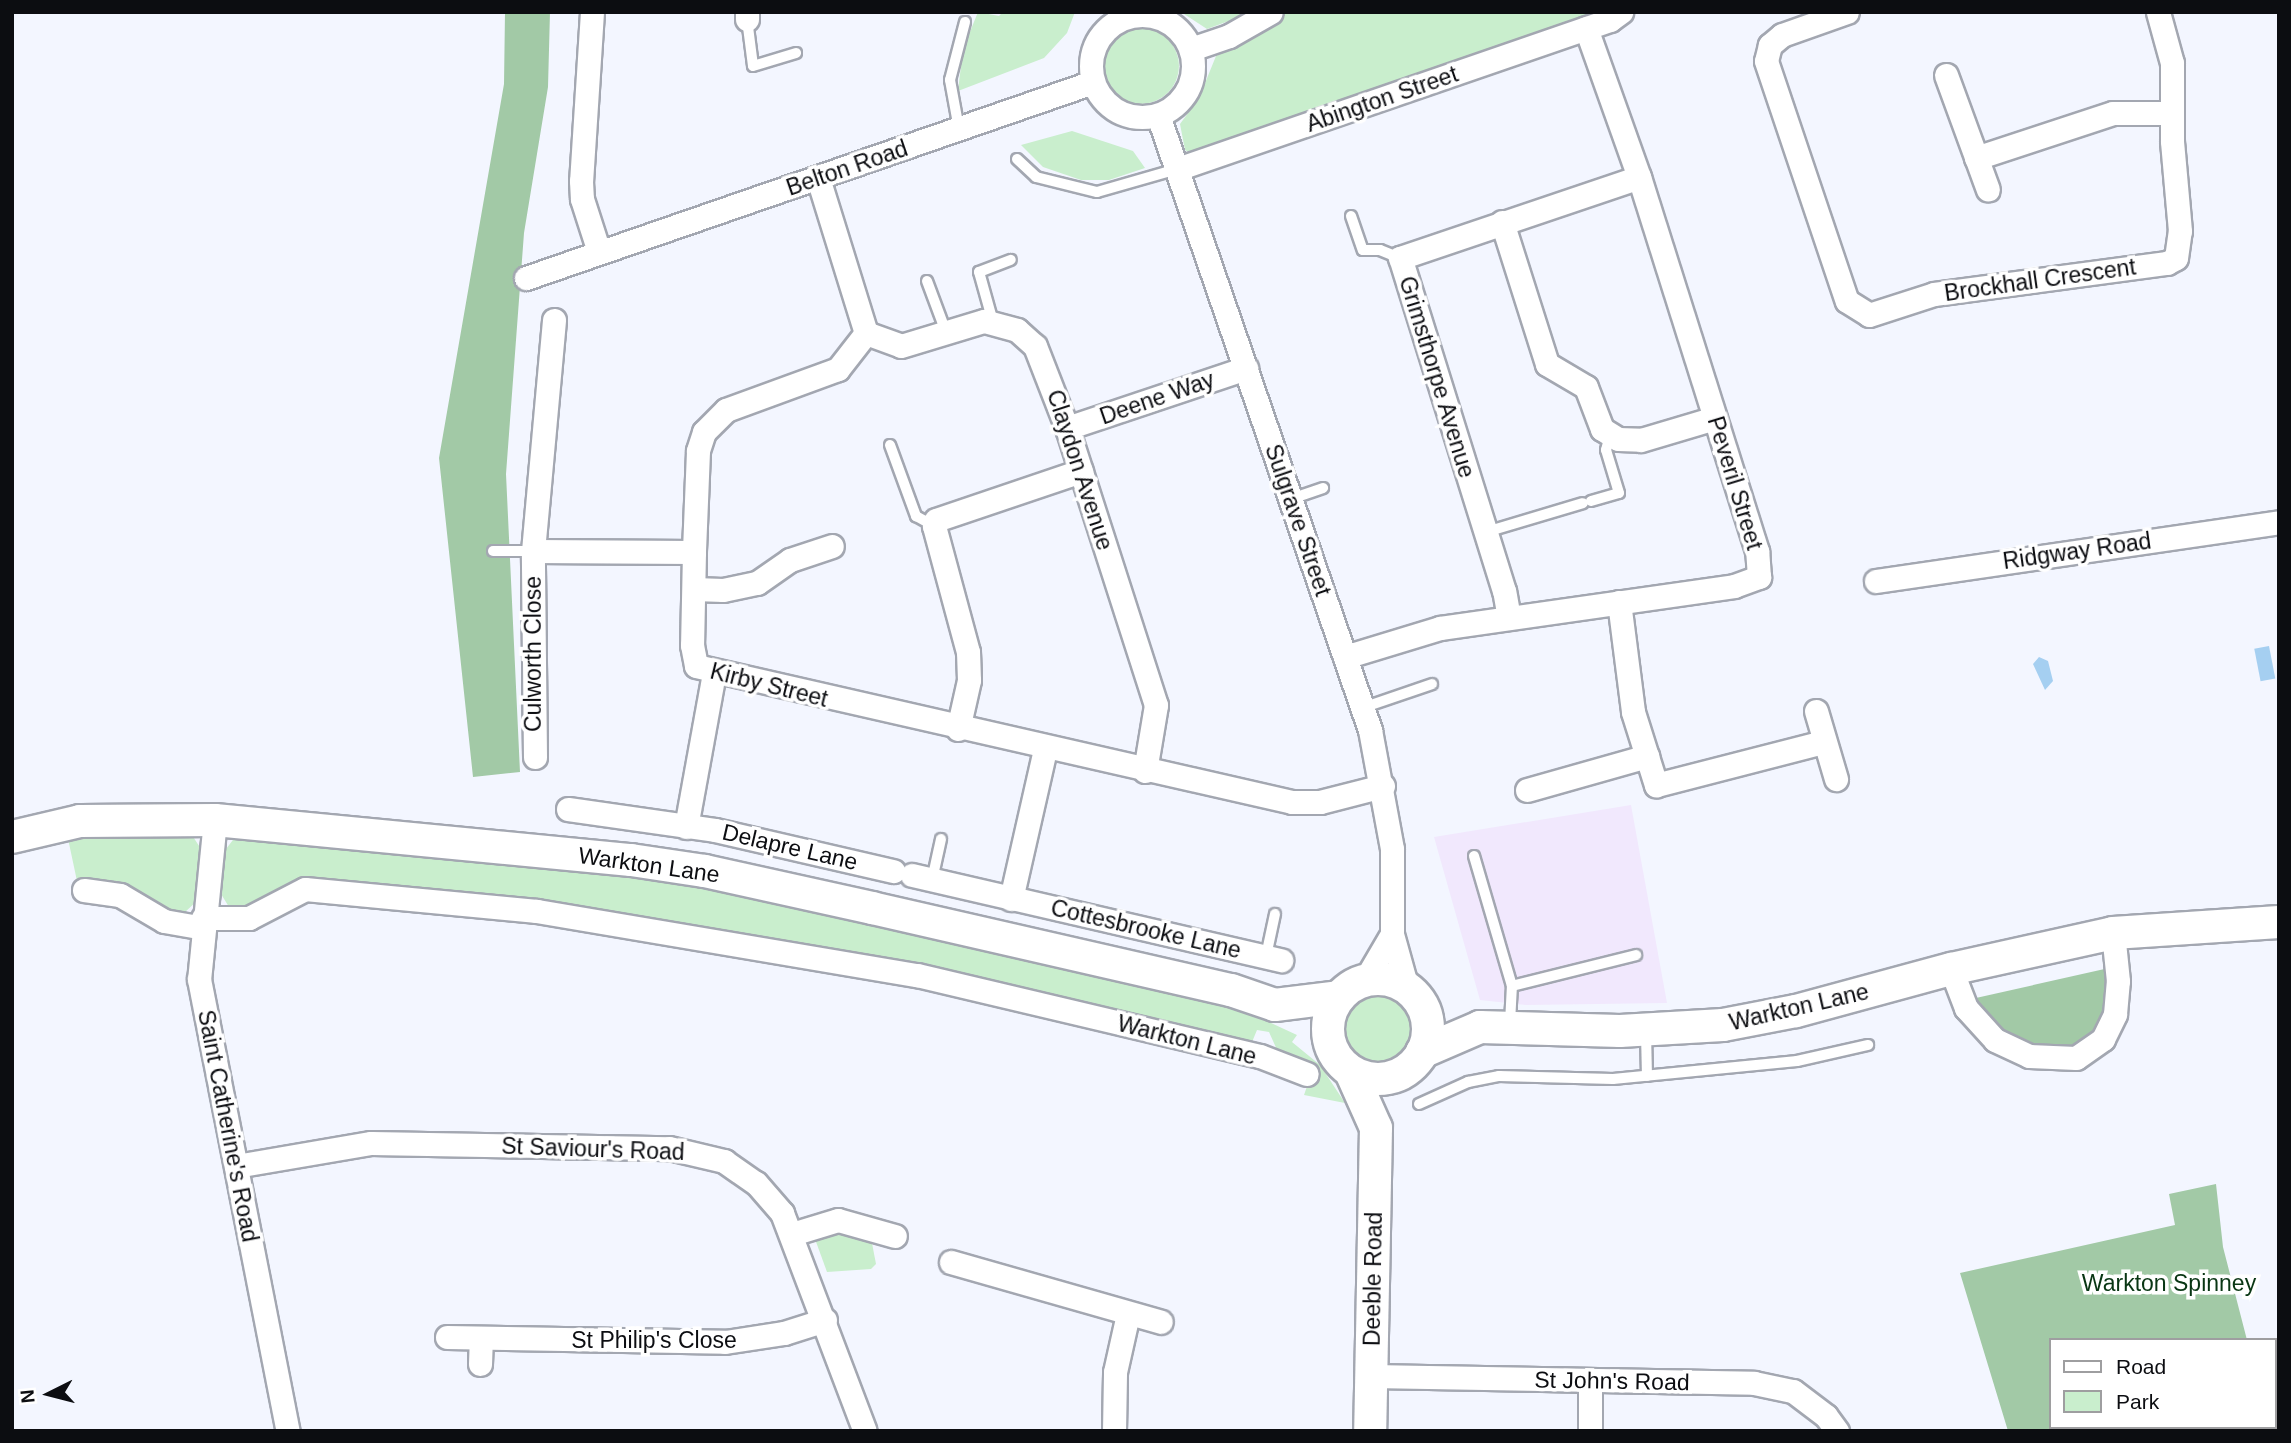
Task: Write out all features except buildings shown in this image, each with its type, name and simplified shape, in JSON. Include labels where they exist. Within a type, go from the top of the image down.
[{"type":"street","points":[[592,12],[581,181],[582,199],[599,252]]},
{"type":"street","points":[[1191,49],[1229,36],[1271,12]]},
{"type":"street","name":"Abington Street","points":[[1177,169],[1586,28],[1621,12]]},
{"type":"street","name":"Brockhall Crescent","points":[[1847,12],[1782,35],[1770,46],[1766,61],[1847,301],[1869,315],[1947,292],[2167,263],[2176,258],[2180,231],[2171,113],[2172,63],[2158,12]]},
{"type":"street","points":[[1125,15],[1151,16],[1167,22],[1191,49],[1192,78],[1186,93],[1158,115],[1129,116],[1114,110],[1093,82],[1094,48],[1103,33],[1125,15]]},
{"type":"street","name":"Peveril Street","points":[[1345,657],[1440,628],[1734,586],[1759,577],[1757,551],[1639,177],[1586,28]]},
{"type":"street","points":[[1946,75],[1988,190]]},
{"type":"street","name":"Belton Road","points":[[526,278],[1093,82]]},
{"type":"street","points":[[1976,158],[2113,113],[2171,113]]},
{"type":"street","name":"Sulgrave Street","points":[[1158,115],[1362,708],[1383,786],[1395,888],[1392,934],[1414,996]]},
{"type":"street","name":"Grimsthorpe Avenue","points":[[1509,618],[1486,532],[1400,258],[1639,177]]},
{"type":"street","points":[[818,178],[866,333],[901,346],[946,332],[993,322]]},
{"type":"street","points":[[1502,222],[1547,364],[1586,387],[1602,429],[1610,435],[1641,440],[1715,418]]},
{"type":"street","name":"Culworth Close","points":[[535,757],[533,551],[554,320]]},
{"type":"street","name":"Claydon Avenue","points":[[993,322],[1017,330],[1035,346],[1067,428],[1156,705],[1145,771]]},
{"type":"street","name":"Kirby Street","points":[[866,333],[838,369],[726,410],[708,425],[698,451],[693,661],[713,673],[1045,749],[1305,804],[1383,786]]},
{"type":"street","name":"Deene Way","points":[[1067,428],[1246,368]]},
{"type":"street","points":[[958,729],[969,681],[968,652],[934,526],[944,515],[1081,471]]},
{"type":"street","name":"Ridgway Road","points":[[1876,581],[2279,522]]},
{"type":"street","points":[[694,589],[723,590],[757,583],[789,560],[832,546]]},
{"type":"street","points":[[533,551],[694,552]]},
{"type":"street","points":[[1619,602],[1629,690],[1656,785],[1825,742]]},
{"type":"street","points":[[686,827],[713,673]]},
{"type":"street","points":[[1816,710],[1836,779]]},
{"type":"street","points":[[1011,898],[1045,749]]},
{"type":"street","points":[[1527,790],[1647,756]]},
{"type":"street","name":"Delapre Lane","points":[[568,809],[766,840],[912,875]]},
{"type":"street","name":"Warkton Lane","points":[[12,837],[80,821],[215,820],[575,854],[705,871],[1231,990],[1275,1005],[1330,1047]]},
{"type":"street","name":"Saint Catherine's Road","points":[[215,820],[202,923],[199,979],[288,1431]]},
{"type":"street","name":"Cottesbrooke Lane","points":[[912,875],[1274,958]]},
{"type":"street","name":"Warkton Lane","points":[[84,890],[120,895],[164,921],[202,923],[250,918],[305,889],[537,911],[917,975],[1260,1056],[1307,1074]]},
{"type":"street","name":"Warkton Lane","points":[[1414,996],[1495,1026],[1645,1029],[1723,1025],[1796,1012],[1951,969],[2113,933],[2279,922]]},
{"type":"street","points":[[1951,969],[1970,1014],[1995,1040],[2029,1056],[2076,1058],[2103,1040],[2115,1014],[2118,981],[2113,933]]},
{"type":"street","name":"Sulgrave Street","points":[[1365,980],[1392,934]]},
{"type":"street","points":[[1387,979],[1414,996],[1428,1028],[1411,1063],[1378,1080],[1351,1072],[1330,1047],[1328,1021],[1339,998],[1365,980],[1387,979]]},
{"type":"street","name":"Warkton Lane","points":[[1275,1005],[1339,998]]},
{"type":"street","name":"Warkton Lane","points":[[1411,1063],[1495,1026]]},
{"type":"street","name":"Deeble Road","points":[[1376,1128],[1411,1063]]},
{"type":"street","name":"Deeble Road","points":[[1351,1072],[1376,1128],[1370,1431]]},
{"type":"street","name":"St Saviour's Road","points":[[236,1166],[371,1143],[690,1151],[724,1161],[756,1184],[782,1213],[793,1234],[865,1431]]},
{"type":"street","points":[[793,1234],[838,1220],[895,1236]]},
{"type":"street","points":[[951,1262],[1161,1322]]},
{"type":"street","points":[[1114,1431],[1115,1372],[1128,1314]]},
{"type":"street","name":"St Philip's Close","points":[[447,1337],[725,1342],[784,1334],[825,1320]]},
{"type":"street","points":[[480,1364],[481,1338]]},
{"type":"street","name":"St John's Road","points":[[1371,1376],[1777,1386],[1808,1400],[1837,1431]]},
{"type":"street","points":[[1590,1382],[1590,1431]]},
{"type":"lane","points":[[747,16],[752,66],[796,52]]},
{"type":"lane","points":[[960,129],[950,80],[965,22]]},
{"type":"lane","points":[[1017,159],[1036,177],[1097,192],[1177,169]]},
{"type":"lane","points":[[1351,216],[1363,250],[1380,250],[1400,258]]},
{"type":"lane","points":[[993,322],[979,272],[1011,260]]},
{"type":"lane","points":[[927,281],[946,332]]},
{"type":"lane","points":[[1486,532],[1619,492],[1606,450],[1610,435]]},
{"type":"lane","points":[[890,445],[916,516],[934,526]]},
{"type":"lane","points":[[1291,499],[1323,488]]},
{"type":"lane","points":[[494,551],[533,551]]},
{"type":"lane","points":[[1362,708],[1432,684]]},
{"type":"lane","points":[[912,875],[941,839]]},
{"type":"lane","points":[[1474,856],[1512,986],[1495,1026]]},
{"type":"lane","points":[[1274,958],[1275,914]]},
{"type":"lane","points":[[1512,986],[1636,955]]},
{"type":"lane","points":[[1645,1029],[1647,1076]]},
{"type":"lane","name":"Warkton Lane","points":[[1419,1104],[1468,1082],[1499,1076],[1647,1076],[1797,1060],[1868,1045]]},
{"type":"shaded area","points":[[1631,805],[1667,1003],[1526,1005],[1480,1000],[1434,837]]},
{"type":"green space","points":[[505,12],[550,12],[548,87],[524,233],[506,474],[520,772],[473,777],[439,458],[504,84]]},
{"type":"green space","points":[[978,12],[999,16],[1003,12],[1075,12],[1067,33],[1044,58],[958,91],[963,49]]},
{"type":"green space","points":[[1181,12],[1253,12],[1207,29]]},
{"type":"green space","points":[[1284,12],[1605,12],[1190,153],[1185,150],[1180,124],[1199,98],[1216,56],[1267,29]]},
{"type":"green space","points":[[1141,28],[1155,31],[1168,39],[1176,52],[1179,66],[1176,80],[1168,93],[1155,101],[1141,104],[1127,101],[1114,93],[1106,80],[1103,66],[1106,52],[1114,39],[1127,31]]},
{"type":"green space","points":[[1072,131],[1133,151],[1145,168],[1109,180],[1081,180],[1043,167],[1021,145]]},
{"type":"green space","points":[[190,832],[201,849],[198,900],[184,913],[177,915],[97,882],[77,881],[67,834]]},
{"type":"green space","points":[[236,836],[645,871],[1220,999],[1297,1035],[1292,1042],[1320,1065],[1345,1103],[1304,1095],[1314,1066],[1278,1052],[1269,1032],[1257,1030],[1252,1042],[1241,1044],[886,959],[565,905],[418,889],[290,884],[248,910],[229,907],[218,889],[226,849]]},
{"type":"green space","points":[[2109,968],[2102,1022],[2084,1045],[2049,1053],[1994,1032],[1967,1000]]},
{"type":"green space","points":[[1378,990],[1393,993],[1406,1001],[1414,1014],[1417,1029],[1414,1044],[1406,1057],[1393,1065],[1378,1068],[1363,1065],[1350,1057],[1342,1044],[1339,1029],[1342,1014],[1350,1001],[1363,993]]},
{"type":"green space","name":"Warkton Spinney","points":[[2216,1184],[2223,1247],[2246,1338],[2050,1338],[2050,1429],[2272,1431],[2008,1431],[1960,1273],[2175,1225],[2169,1194]]},
{"type":"green space","points":[[827,1229],[871,1238],[876,1264],[871,1269],[827,1272],[815,1239]]},
{"type":"water","points":[[2269,646],[2275,678],[2261,681],[2254,649]]},
{"type":"water","points":[[2039,657],[2048,661],[2053,681],[2045,690],[2033,664]]}]
